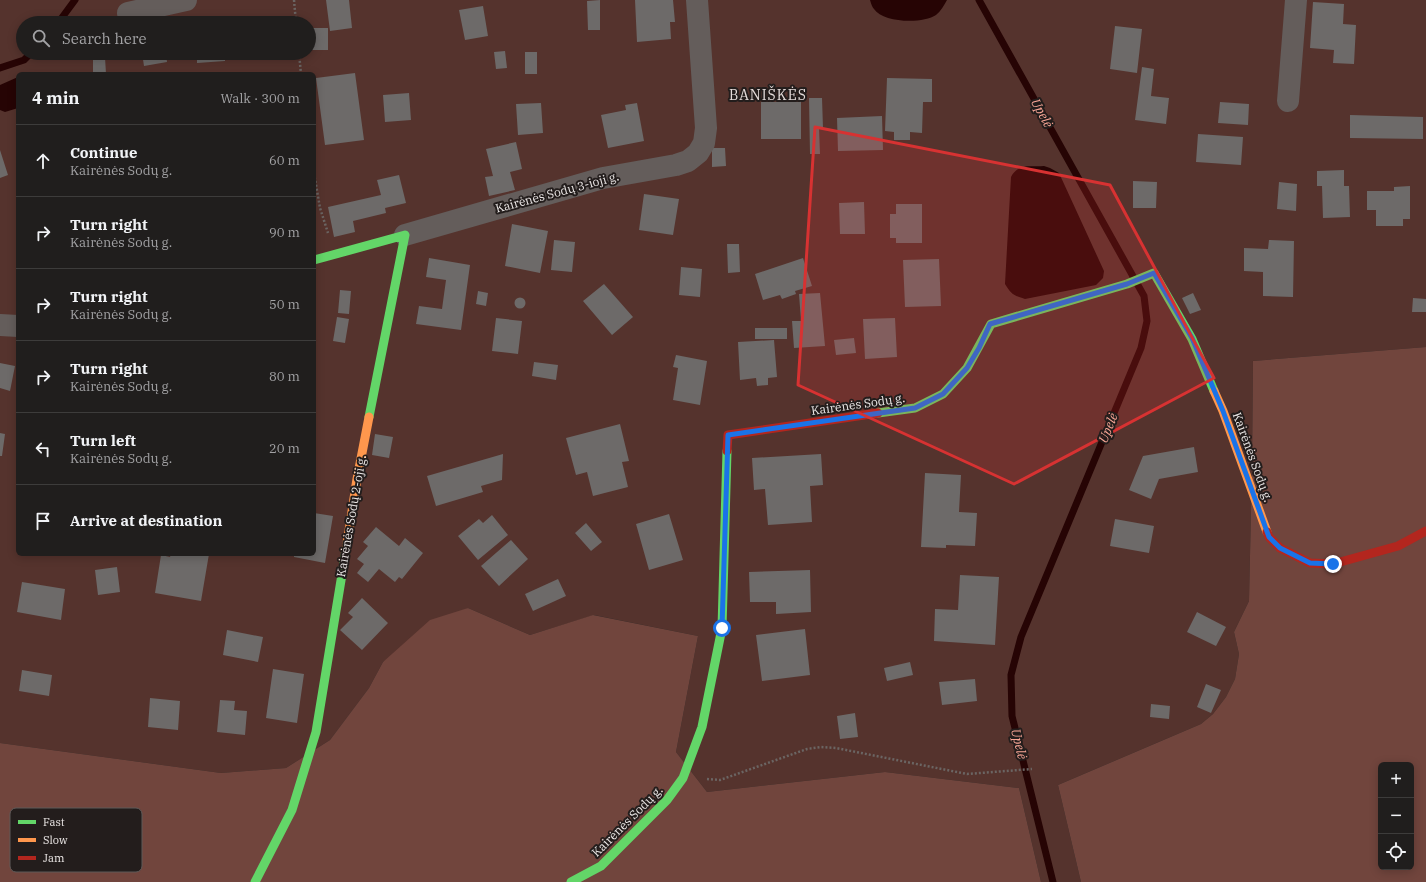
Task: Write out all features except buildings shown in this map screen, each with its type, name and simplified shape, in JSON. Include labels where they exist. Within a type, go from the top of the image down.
[{"type":"street","points":[[128,12],[186,0]]},
{"type":"street","name":"Kairėnės Sodų 3-ioji g.","points":[[405,235],[603,178],[676,165],[688,161],[698,153],[704,143],[706,128],[697,0]]},
{"type":"street","points":[[1288,101],[1296,0]]},
{"type":"street","points":[[316,259],[405,235]]},
{"type":"street","name":"Kairėnės Sodų 2-oji g.","points":[[256,882],[292,810],[316,732],[357,479],[405,235]]},
{"type":"street","name":"Kairėnės Sodų g.","points":[[571,882],[601,866],[667,800],[683,778],[702,727],[722,628],[728,435],[915,408],[943,394],[967,368],[979,348],[990,324],[1127,284],[1154,273],[1192,338],[1223,411],[1269,537],[1280,548],[1310,563],[1333,564],[1398,546],[1426,531]]},
{"type":"street","points":[[0,325],[16,326]]},
{"type":"path","points":[[294,0],[295,16]]},
{"type":"path","points":[[300,60],[301,72]]},
{"type":"path","points":[[316,185],[320,208],[334,254]]},
{"type":"path","points":[[683,778],[720,780],[807,749],[821,747],[836,748],[967,774],[1032,769]]},
{"type":"highlighted area","points":[[815,127],[1110,185],[1214,378],[1014,484],[798,385]]},
{"type":"shaded area","points":[[0,0],[1426,0],[1426,347],[1253,361],[1249,601],[1234,632],[1239,654],[1235,679],[1226,697],[1213,714],[1201,724],[1058,785],[1081,882],[1041,882],[1019,788],[885,772],[707,792],[676,752],[698,636],[594,615],[530,635],[468,608],[383,662],[369,688],[330,740],[286,768],[221,773],[0,743]]},
{"type":"shaded area","points":[[870,0],[947,0],[941,10],[930,18],[904,21],[879,14],[872,6]]},
{"type":"shaded area","points":[[16,78],[16,109],[5,112],[0,110],[0,85]]},
{"type":"shaded area","points":[[1029,166],[1044,166],[1059,173],[1104,271],[1103,278],[1096,285],[1025,299],[1013,294],[1005,284],[1011,177],[1021,168]]},
{"type":"shaded area","points":[[1426,347],[1426,882],[1081,882],[1058,785],[1201,724],[1213,714],[1226,697],[1235,679],[1239,654],[1234,632],[1249,601],[1253,361]]},
{"type":"shaded area","points":[[468,608],[530,635],[593,615],[698,636],[676,752],[707,792],[885,772],[1019,788],[1041,882],[0,882],[0,743],[221,773],[286,768],[330,740],[369,688],[383,662],[430,620]]},
{"type":"waterway","points":[[63,16],[75,0]]},
{"type":"waterway","name":"Upelė","points":[[979,0],[1144,296],[1147,321],[1141,348],[1021,637],[1011,675],[1012,716],[1053,882]]},
{"type":"waterway","points":[[0,68],[24,60]]},
{"type":"traffic: fast","points":[[316,259],[405,235],[369,417]]},
{"type":"traffic: fast","points":[[878,413],[915,408],[943,394],[967,368],[991,324],[1127,284],[1154,273],[1192,339],[1214,391]]},
{"type":"traffic: fast","points":[[571,882],[601,866],[667,800],[683,778],[702,727],[722,628],[727,451]]},
{"type":"traffic: fast","points":[[255,882],[292,810],[316,732],[346,550]]},
{"type":"traffic: slow","points":[[1214,391],[1223,411],[1267,532]]},
{"type":"traffic: slow","points":[[346,550],[357,479],[369,417]]},
{"type":"traffic: jam","points":[[727,451],[728,435],[878,413]]},
{"type":"traffic: jam","points":[[1267,532],[1269,537],[1280,548],[1310,563],[1333,564],[1398,546],[1426,531]]},
{"type":"district","name":"BANIŠKĖS","points":[[768,95]]},
{"type":"route","points":[[722,628],[728,435],[915,408],[943,394],[967,368],[979,348],[990,324],[1127,284],[1154,273],[1192,338],[1223,411],[1269,537],[1280,548],[1310,563],[1333,564]]}]
